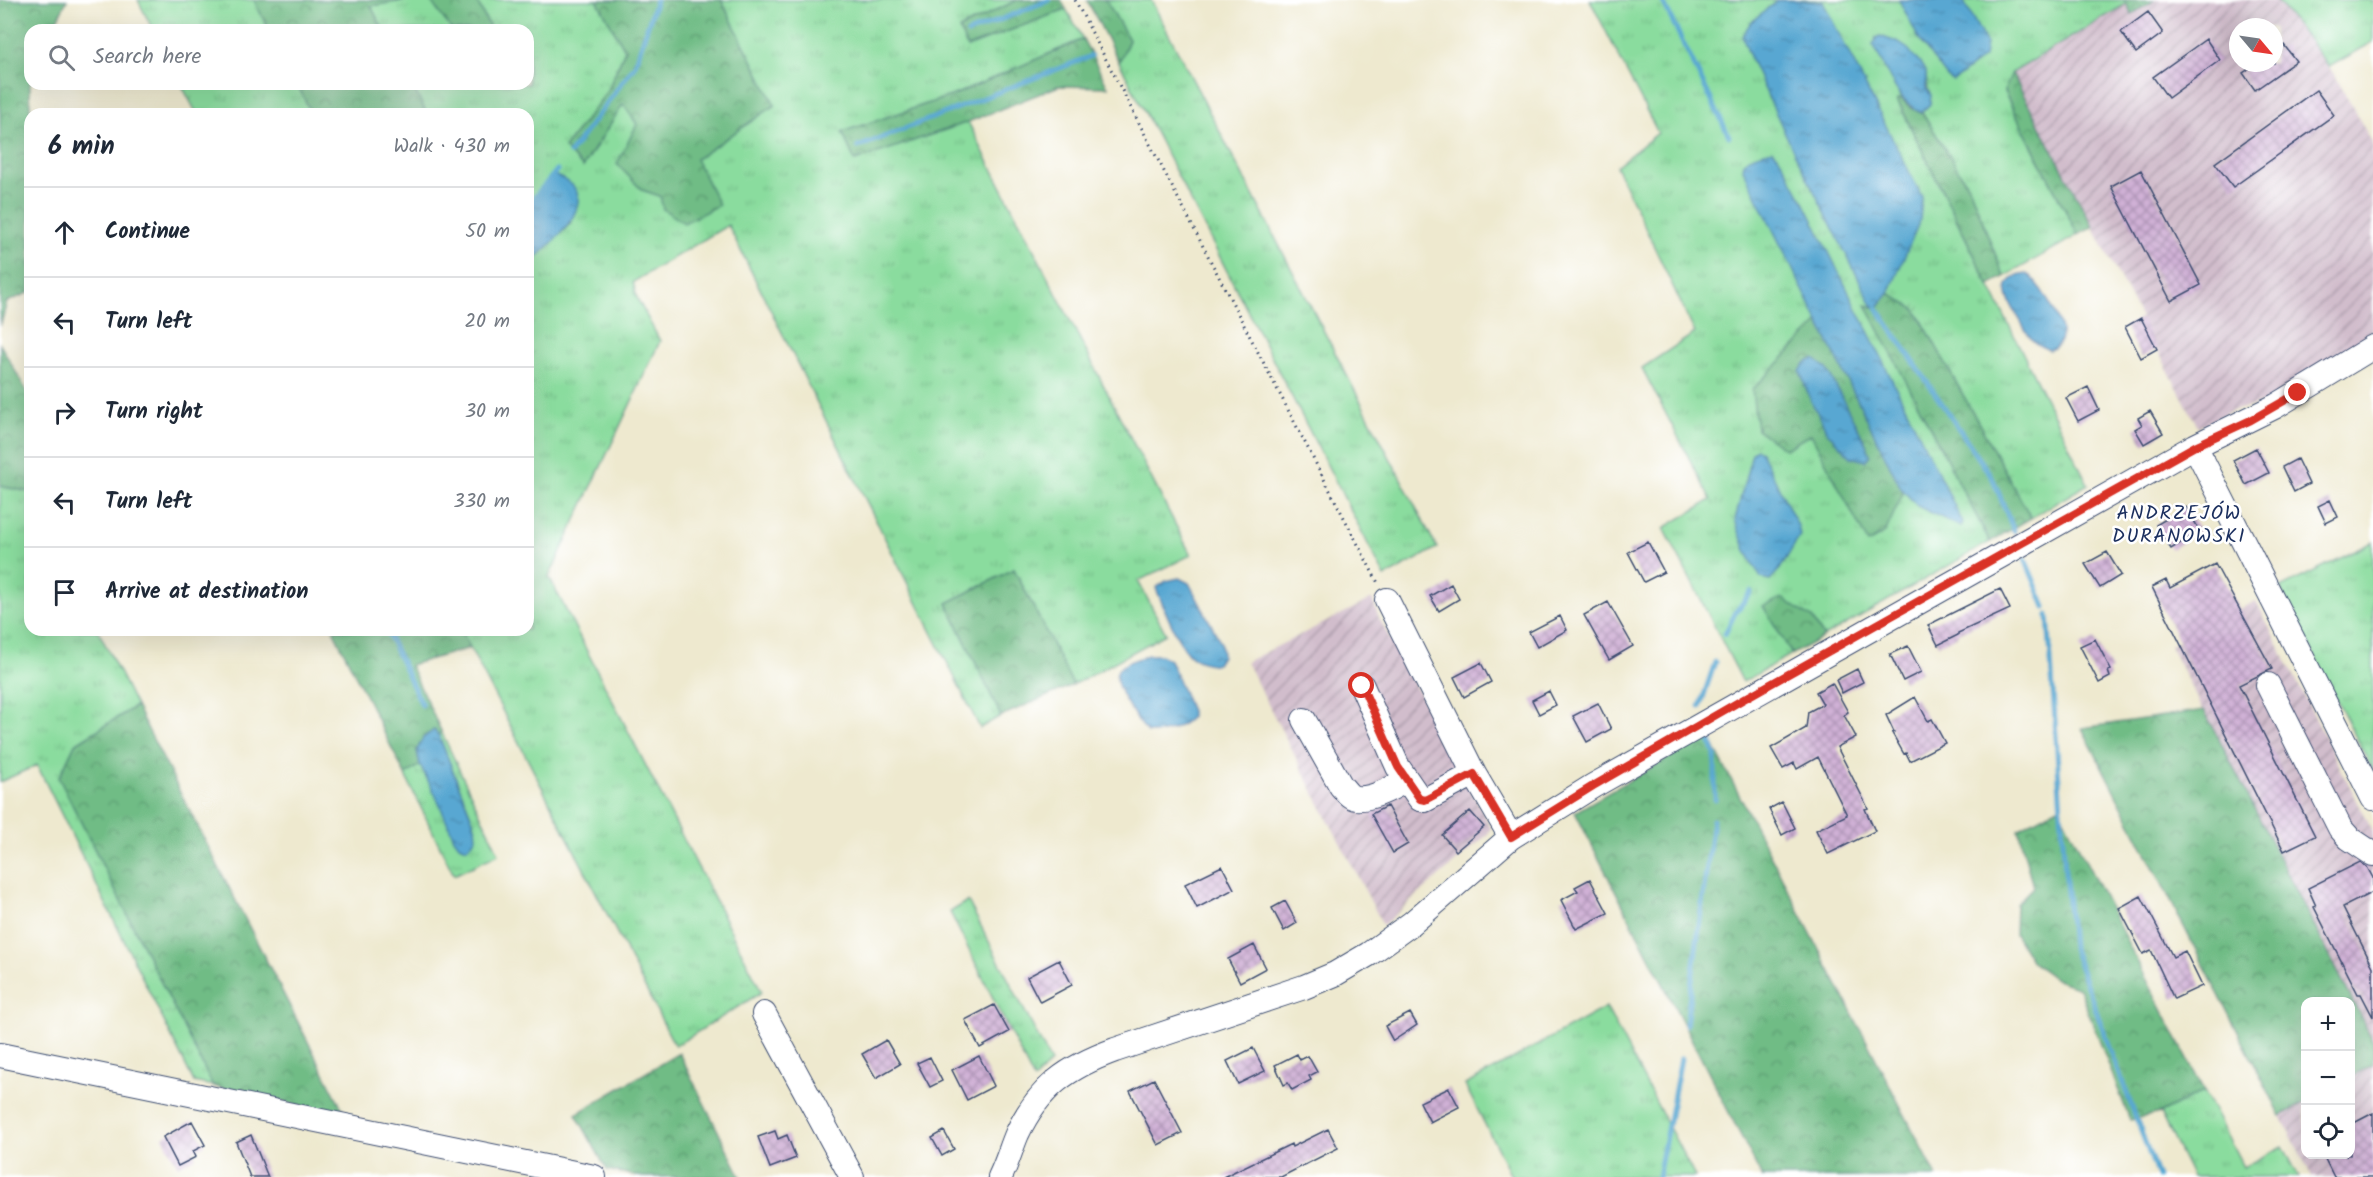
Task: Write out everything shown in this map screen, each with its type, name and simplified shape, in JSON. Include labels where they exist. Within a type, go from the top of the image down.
[{"type":"street","points":[[1000,1177],[1016,1135],[1030,1110],[1041,1094],[1070,1069],[1106,1053],[1304,987],[1335,974],[1412,922],[1511,837],[1593,786],[2195,446],[2276,406],[2373,347]]},
{"type":"street","points":[[2195,446],[2373,798]]},
{"type":"street","points":[[1387,600],[1474,774],[1511,837]]},
{"type":"street","points":[[2268,685],[2340,828],[2349,838],[2373,854]]},
{"type":"street","points":[[1362,686],[1398,767],[1420,799],[1425,800],[1474,774]]},
{"type":"street","points":[[1304,720],[1341,786],[1349,795],[1357,798],[1372,795],[1391,789],[1406,780]]},
{"type":"street","points":[[764,1014],[852,1177]]},
{"type":"street","points":[[0,1055],[594,1177]]},
{"type":"path","points":[[1075,0],[1387,600]]},
{"type":"shaded area","points":[[2155,0],[2277,0],[2334,74],[2372,142],[2373,331],[2264,403],[2231,411],[2198,427],[2012,73],[2126,4],[2132,14]]},
{"type":"shaded area","points":[[1372,599],[1379,618],[1491,828],[1487,835],[1383,925],[1246,662]]},
{"type":"shaded area","points":[[2256,601],[2373,832],[2373,1041],[2355,1006],[2355,997],[2350,997],[2170,646]]},
{"type":"shaded area","points":[[2373,1064],[2373,1177],[2312,1177],[2303,1159],[2355,1159],[2355,1075]]},
{"type":"shaded area","points":[[2301,1104],[2301,1155],[2281,1116]]},
{"type":"green space","points":[[0,0],[67,0],[55,24],[24,24],[24,90],[30,90],[30,108],[24,108],[24,295],[7,302],[0,327]]},
{"type":"green space","points":[[138,0],[254,0],[266,24],[150,24]]},
{"type":"green space","points":[[254,0],[407,0],[371,6],[380,24],[266,24]]},
{"type":"green space","points":[[407,0],[430,0],[448,24],[380,24],[371,6]]},
{"type":"green space","points":[[430,0],[476,0],[488,24],[448,24]]},
{"type":"green space","points":[[476,0],[597,0],[625,50],[607,92],[564,148],[583,167],[623,103],[637,124],[642,190],[660,196],[695,160],[775,105],[721,0],[1017,0],[959,29],[967,47],[1066,9],[1083,39],[954,95],[842,132],[855,160],[968,122],[1191,555],[1138,581],[1166,634],[1073,685],[1014,569],[947,603],[1001,716],[980,728],[728,225],[633,282],[637,298],[660,341],[549,577],[762,992],[675,1046],[464,636],[534,636],[534,259],[571,223],[553,175],[534,198],[534,108],[424,108],[414,90],[534,90],[534,24],[488,24]]},
{"type":"green space","points":[[597,0],[721,0],[775,105],[696,159],[719,205],[684,223],[663,209],[660,196],[642,190],[617,164],[637,124],[623,104],[583,167],[564,148],[607,92],[625,50]]},
{"type":"green space","points":[[1017,0],[1061,0],[1066,9],[967,47],[959,29]]},
{"type":"green space","points":[[1087,0],[1106,0],[1129,40],[1119,62]]},
{"type":"green space","points":[[1106,0],[1151,0],[1437,548],[1385,577],[1119,62],[1129,40]]},
{"type":"green space","points":[[1590,0],[2124,0],[2126,4],[2012,73],[2004,92],[2078,235],[2004,277],[1970,189],[1922,112],[1930,104],[1926,71],[1873,45],[1902,99],[1897,100],[2088,484],[2031,518],[1916,310],[1867,306],[1990,542],[1824,637],[1812,618],[1764,606],[1792,654],[1743,682],[1664,528],[1711,500],[1642,368],[1695,333],[1616,166],[1658,133]]},
{"type":"green space","points":[[2124,0],[2155,0],[2132,14]]},
{"type":"green space","points":[[2277,0],[2373,0],[2373,42],[2329,67]]},
{"type":"green space","points":[[1083,39],[1108,87],[1059,86],[968,122],[855,161],[842,132],[954,95]]},
{"type":"green space","points":[[2012,73],[2093,227],[2078,235],[2004,91]]},
{"type":"green space","points":[[184,90],[300,90],[309,108],[194,108]]},
{"type":"green space","points":[[300,90],[414,90],[424,108],[309,108]]},
{"type":"green space","points":[[1897,99],[1902,99],[1911,108],[1922,112],[1970,189],[2004,277],[1989,285]]},
{"type":"green space","points":[[1889,293],[1916,310],[2031,518],[1990,542],[1866,305],[1877,308]]},
{"type":"green space","points":[[1819,322],[1904,491],[1885,533],[1868,543],[1811,434],[1785,449],[1757,429],[1752,390]]},
{"type":"green space","points":[[0,344],[24,386],[24,491],[0,486]]},
{"type":"green space","points":[[0,486],[24,490],[24,636],[101,636],[136,706],[75,744],[59,778],[213,1086],[194,1082],[37,765],[0,782]]},
{"type":"green space","points":[[2373,542],[2373,771],[2280,588]]},
{"type":"green space","points":[[1014,569],[1073,685],[1001,716],[947,603]]},
{"type":"green space","points":[[1782,598],[1812,618],[1824,637],[1792,654],[1763,606]]},
{"type":"green space","points":[[336,636],[464,636],[470,648],[410,665],[441,731],[439,736],[434,730],[417,750],[420,765],[405,775]]},
{"type":"green space","points":[[136,706],[346,1116],[213,1086],[59,778],[75,744]]},
{"type":"green space","points":[[2204,710],[2351,997],[2301,997],[2301,1104],[2281,1116],[2082,728]]},
{"type":"green space","points":[[441,731],[499,854],[454,875],[405,775],[420,765],[435,794],[475,826],[439,736]]},
{"type":"green space","points":[[1708,735],[1937,1177],[1762,1177],[1575,812]]},
{"type":"green space","points":[[2058,807],[2204,1091],[2160,1113],[2130,1120],[2079,988],[2057,980],[2032,962],[2015,934],[2016,904],[2033,887],[2018,829]]},
{"type":"green space","points":[[968,901],[1051,1062],[1034,1080],[950,912]]},
{"type":"green space","points":[[2355,1006],[2373,1041],[2373,1064],[2355,1075]]},
{"type":"green space","points":[[1606,1007],[1695,1177],[1512,1177],[1465,1085]]},
{"type":"green space","points":[[679,1053],[741,1177],[643,1177],[607,1170],[576,1114]]},
{"type":"green space","points":[[2204,1091],[2243,1167],[2283,1146],[2299,1177],[2192,1177],[2160,1113]]},
{"type":"water","points":[[1778,0],[1823,2],[1922,197],[1920,220],[1889,293],[1877,308],[1872,305],[1793,150],[1742,36],[1751,22]]},
{"type":"water","points":[[1899,0],[1963,0],[1986,43],[1984,57],[1953,81],[1947,77],[1920,41]]},
{"type":"water","points":[[1880,36],[1908,49],[1926,71],[1926,88],[1931,95],[1930,104],[1922,112],[1905,101],[1893,83],[1873,45],[1876,38]]},
{"type":"water","points":[[1772,150],[1778,155],[1803,200],[1963,523],[1961,527],[1917,506],[1901,488],[1743,169],[1744,162],[1754,155]]},
{"type":"water","points":[[553,175],[570,183],[577,194],[577,206],[572,219],[534,260],[534,198]]},
{"type":"water","points":[[2027,274],[2053,309],[2060,325],[2060,340],[2050,350],[2039,346],[2031,339],[2008,299],[2007,286],[2010,280]]},
{"type":"water","points":[[1814,359],[1827,369],[1867,446],[1870,455],[1865,461],[1851,457],[1828,433],[1810,399],[1800,371],[1806,362]]},
{"type":"water","points":[[1756,449],[1761,452],[1798,526],[1800,535],[1780,569],[1770,580],[1761,578],[1746,551],[1735,520],[1752,453]]},
{"type":"water","points":[[1179,578],[1189,583],[1221,643],[1222,656],[1217,664],[1200,661],[1190,655],[1178,639],[1166,612],[1156,588],[1166,581]]},
{"type":"water","points":[[1148,655],[1161,655],[1170,660],[1191,711],[1191,717],[1177,728],[1166,732],[1148,733],[1126,702],[1116,676],[1118,670],[1128,662]]},
{"type":"water","points":[[434,730],[439,736],[475,826],[476,838],[467,848],[459,845],[454,838],[420,765],[417,750],[423,738]]},
{"type":"building","points":[[2148,12],[2163,33],[2136,53],[2121,32]]},
{"type":"building","points":[[2206,39],[2220,60],[2168,98],[2153,77]]},
{"type":"building","points":[[2283,46],[2296,61],[2283,70]]},
{"type":"building","points":[[2244,72],[2280,72],[2255,90]]},
{"type":"building","points":[[2316,90],[2334,115],[2233,187],[2215,163]]},
{"type":"building","points":[[2141,170],[2201,285],[2171,301],[2111,186]]},
{"type":"building","points":[[2141,318],[2157,349],[2141,358],[2125,327]]},
{"type":"building","points":[[2088,387],[2099,410],[2078,421],[2066,398]]},
{"type":"building","points":[[2150,411],[2163,433],[2144,444],[2135,429],[2142,425],[2138,418]]},
{"type":"building","points":[[2256,448],[2269,473],[2246,485],[2233,460]]},
{"type":"building","points":[[2297,459],[2309,484],[2294,492],[2282,467]]},
{"type":"building","points":[[2330,500],[2338,517],[2326,523],[2318,506]]},
{"type":"building","points":[[2186,507],[2200,531],[2171,549],[2156,525]]},
{"type":"building","points":[[1648,542],[1664,572],[1644,582],[1628,552]]},
{"type":"building","points":[[2107,552],[2121,575],[2100,588],[2085,564]]},
{"type":"building","points":[[2215,564],[2272,669],[2239,685],[2315,836],[2284,851],[2152,587],[2166,580],[2170,588]]},
{"type":"building","points":[[1451,584],[1459,599],[1439,611],[1430,596]]},
{"type":"building","points":[[2000,589],[2010,609],[1938,645],[1928,625]]},
{"type":"building","points":[[1608,602],[1633,646],[1609,660],[1584,615]]},
{"type":"building","points":[[1560,616],[1567,630],[1537,647],[1529,632]]},
{"type":"building","points":[[2095,639],[2111,670],[2108,671],[2110,677],[2099,683],[2080,646]]},
{"type":"building","points":[[1908,646],[1921,672],[1903,681],[1890,654]]},
{"type":"building","points":[[1481,663],[1491,682],[1464,697],[1454,677]]},
{"type":"building","points":[[1857,669],[1863,682],[1842,693],[1836,680]]},
{"type":"building","points":[[1832,683],[1848,712],[1844,715],[1856,737],[1837,747],[1868,808],[1865,809],[1875,831],[1828,854],[1816,830],[1847,815],[1818,757],[1797,769],[1794,763],[1783,769],[1771,748],[1806,728],[1808,712],[1823,704],[1816,692]]},
{"type":"building","points":[[1549,691],[1556,705],[1539,714],[1532,700]]},
{"type":"building","points":[[1915,697],[1928,721],[1932,719],[1945,743],[1910,761],[1892,733],[1894,732],[1886,715]]},
{"type":"building","points":[[1598,703],[1611,729],[1587,742],[1573,716]]},
{"type":"building","points":[[1782,802],[1795,828],[1782,835],[1769,809]]},
{"type":"building","points":[[1387,806],[1408,844],[1393,853],[1371,814]]},
{"type":"building","points":[[1470,811],[1484,827],[1456,851],[1442,835]]},
{"type":"building","points":[[2360,862],[2367,867],[2373,878],[2373,892],[2343,907],[2373,967],[2373,1017],[2361,994],[2358,994],[2314,907],[2316,906],[2308,888]]},
{"type":"building","points":[[1222,866],[1234,889],[1197,908],[1185,884]]},
{"type":"building","points":[[1590,879],[1608,913],[1576,929],[1561,900],[1578,891],[1575,887]]},
{"type":"building","points":[[2141,896],[2173,957],[2185,951],[2202,986],[2174,999],[2151,950],[2143,954],[2119,908]]},
{"type":"building","points":[[1285,901],[1297,923],[1284,931],[1272,908]]},
{"type":"building","points":[[1254,945],[1266,968],[1240,982],[1228,959]]},
{"type":"building","points":[[1059,960],[1072,985],[1040,1002],[1027,977]]},
{"type":"building","points":[[994,1005],[1009,1032],[980,1048],[965,1020]]},
{"type":"building","points":[[1410,1013],[1417,1025],[1393,1041],[1385,1026]]},
{"type":"building","points":[[886,1040],[900,1064],[876,1078],[862,1054]]},
{"type":"building","points":[[1253,1048],[1265,1071],[1238,1084],[1227,1061]]},
{"type":"building","points":[[1297,1054],[1300,1060],[1308,1056],[1317,1072],[1309,1076],[1311,1080],[1292,1090],[1288,1083],[1284,1085],[1275,1065]]},
{"type":"building","points":[[979,1056],[994,1086],[967,1100],[952,1070]]},
{"type":"building","points":[[930,1057],[942,1081],[930,1087],[917,1063]]},
{"type":"building","points":[[1154,1079],[1182,1133],[1158,1145],[1130,1091]]},
{"type":"building","points":[[1449,1088],[1459,1107],[1430,1122],[1420,1102]]},
{"type":"building","points":[[2373,1113],[2373,1177],[2334,1177],[2325,1159],[2355,1159],[2355,1122]]},
{"type":"building","points":[[192,1121],[205,1145],[193,1151],[196,1157],[178,1166],[163,1137]]},
{"type":"building","points":[[1328,1129],[1338,1148],[1281,1177],[1223,1177],[1291,1144],[1292,1147]]},
{"type":"building","points":[[775,1131],[778,1139],[787,1135],[796,1158],[770,1168],[758,1137]]},
{"type":"building","points":[[944,1131],[954,1149],[942,1156],[932,1138]]},
{"type":"building","points":[[251,1135],[268,1177],[250,1177],[236,1142]]},
{"type":"waterway","points":[[570,153],[635,65],[656,0]]},
{"type":"waterway","points":[[968,33],[1049,0]]},
{"type":"waterway","points":[[1662,0],[1729,136]]},
{"type":"waterway","points":[[858,147],[1091,56]]},
{"type":"waterway","points":[[534,198],[557,170]]},
{"type":"waterway","points":[[1877,308],[1993,479],[2014,531]]},
{"type":"waterway","points":[[2025,559],[2045,607]]},
{"type":"waterway","points":[[1725,634],[1735,613],[1751,592]]},
{"type":"waterway","points":[[2048,615],[2072,946],[2158,1177]]},
{"type":"waterway","points":[[389,636],[422,705]]},
{"type":"waterway","points":[[1700,707],[1715,662]]},
{"type":"waterway","points":[[1709,737],[1715,755],[1715,799]]},
{"type":"waterway","points":[[1686,1025],[1713,820]]},
{"type":"waterway","points":[[1658,1177],[1681,1058]]},
{"type":"district","name":"ANDRZEJÓW DURANOWSKI","points":[[2179,526]]},
{"type":"route","points":[[1362,686],[1398,767],[1414,793],[1420,799],[1425,800],[1474,774],[1511,837],[1593,786],[1742,700],[2195,446],[2251,420],[2298,393]]}]
